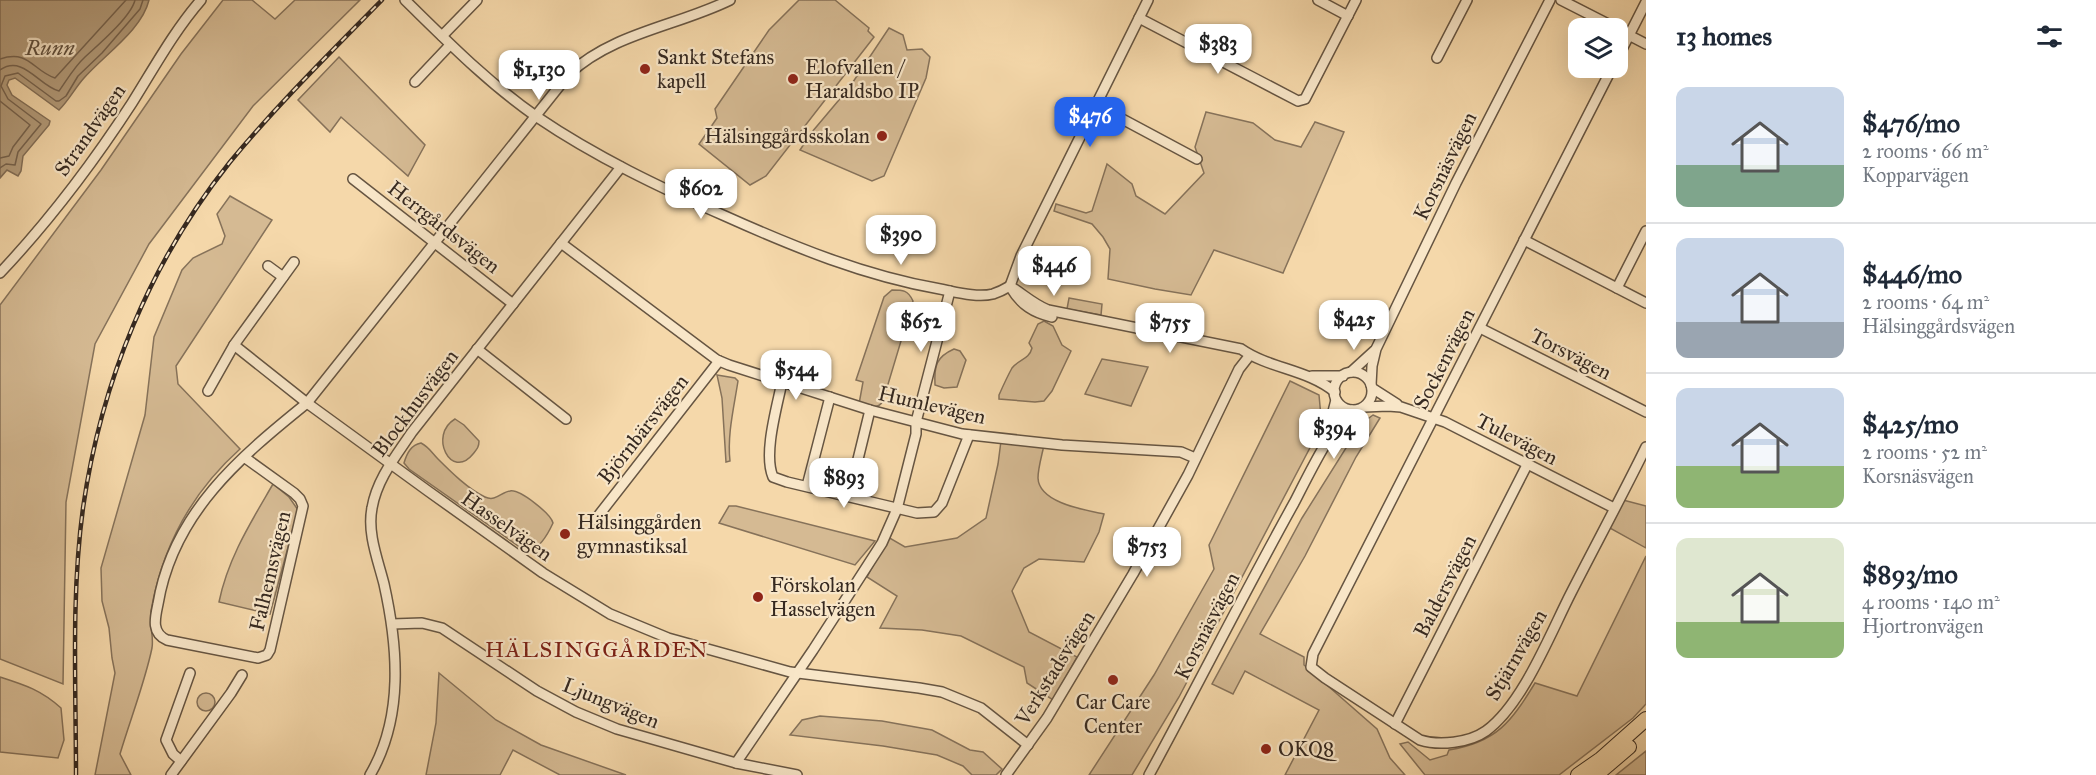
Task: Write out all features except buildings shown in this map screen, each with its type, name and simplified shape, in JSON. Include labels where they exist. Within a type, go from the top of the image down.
[{"type":"highway","points":[[1578,775],[1601,759],[1646,719]]},
{"type":"highway","points":[[1596,775],[1646,731]]},
{"type":"street","name":"Strandvägen","points":[[0,273],[32,239],[78,180],[132,103],[178,30],[201,0]]},
{"type":"street","points":[[405,0],[497,87],[536,116],[621,167],[696,203],[828,259],[888,277],[974,294],[993,294],[1010,286],[1021,256],[1148,0]]},
{"type":"street","points":[[442,36],[477,0]]},
{"type":"street","name":"Falhemsvägen","points":[[244,457],[294,493],[303,506],[270,650],[267,655],[258,658],[167,640],[159,636],[155,626],[164,578],[179,542],[216,485],[244,457],[308,403],[561,83],[584,61],[658,26],[730,0]]},
{"type":"street","points":[[1318,0],[1348,16]]},
{"type":"street","points":[[1139,18],[1294,100],[1302,100],[1305,99],[1356,0]]},
{"type":"street","points":[[1437,58],[1467,0]]},
{"type":"street","name":"Korsnäsvägen","points":[[1372,386],[1371,366],[1376,349],[1455,183],[1550,0]]},
{"type":"street","points":[[1561,0],[1596,18]]},
{"type":"street","points":[[1646,2],[1629,35],[1646,44]]},
{"type":"street","points":[[415,82],[450,45]]},
{"type":"street","name":"Sockenvägen","points":[[1311,667],[1314,654],[1607,78]]},
{"type":"street","points":[[1096,105],[1197,159]]},
{"type":"street","name":"Blockhusvägen","points":[[370,775],[384,745],[394,694],[395,647],[373,540],[371,520],[375,496],[390,464],[477,349],[621,167]]},
{"type":"street","name":"Herrgårdsvägen","points":[[353,179],[513,304]]},
{"type":"street","points":[[1617,288],[1646,231]]},
{"type":"street","points":[[1524,240],[1646,303]]},
{"type":"street","name":"Humlevägen","points":[[561,243],[719,361],[870,410],[969,435],[1062,445],[1174,452],[1195,458]]},
{"type":"street","points":[[208,390],[234,345],[294,262]]},
{"type":"street","points":[[268,266],[283,277]]},
{"type":"street","points":[[1010,286],[1047,310],[1234,347],[1324,383],[1343,407],[1352,410],[1364,407],[1371,398],[1372,386],[1362,375],[1309,376]]},
{"type":"street","points":[[735,763],[882,543],[897,509],[916,434],[916,422],[950,291]]},
{"type":"street","name":"Torsvägen","points":[[1480,328],[1646,412]]},
{"type":"street","name":"Hasselvägen","points":[[234,345],[390,464],[543,573],[610,614],[668,638],[796,673],[919,688],[948,694],[981,708],[1028,745]]},
{"type":"street","points":[[477,349],[566,418]]},
{"type":"street","name":"Korsnäsvägen","points":[[1347,374],[1376,349]]},
{"type":"street","name":"Verkstadsvägen","points":[[1006,775],[1062,693],[1133,574],[1239,369],[1250,355]]},
{"type":"street","name":"Björnbärsvägen","points":[[595,520],[719,361]]},
{"type":"street","points":[[1336,396],[1337,381],[1347,374]]},
{"type":"street","points":[[782,382],[770,455],[774,478],[924,514],[937,510],[944,499],[969,435]]},
{"type":"street","name":"Tulevägen","points":[[1372,386],[1401,407],[1434,418],[1614,508]]},
{"type":"street","name":"Korsnäsvägen","points":[[1298,495],[1329,427],[1336,396]]},
{"type":"street","points":[[807,486],[830,397]]},
{"type":"street","name":"Tulevägen","points":[[1364,407],[1401,407]]},
{"type":"street","points":[[849,496],[870,410]]},
{"type":"street","name":"Korsnäsvägen","points":[[1149,775],[1298,495],[1335,430],[1352,410]]},
{"type":"street","name":"Stjärnvägen","points":[[1311,667],[1420,740],[1435,743],[1472,738],[1483,733],[1508,707],[1532,670],[1646,447]]},
{"type":"street","name":"Baldersvägen","points":[[1395,724],[1527,465]]},
{"type":"street","name":"Ljungvägen","points":[[392,624],[422,623],[438,626],[452,633],[537,691],[576,712],[617,729],[735,763],[797,775]]},
{"type":"street","points":[[181,761],[173,754],[166,740],[190,673]]},
{"type":"street","points":[[171,775],[242,675]]},
{"type":"shaded area","points":[[223,0],[252,0],[275,19],[295,0],[360,0],[253,106],[149,244],[95,344],[66,502],[63,684],[0,659],[0,305],[101,170],[181,54]]},
{"type":"shaded area","points":[[799,0],[835,0],[869,28],[868,31],[874,37],[766,176],[750,185],[699,144],[717,118],[715,109],[769,30]]},
{"type":"shaded area","points":[[889,28],[903,35],[907,50],[922,49],[930,57],[926,78],[884,176],[872,181],[800,150],[849,88]]},
{"type":"shaded area","points":[[339,57],[425,145],[408,176],[341,117],[330,132],[298,100]]},
{"type":"shaded area","points":[[1206,112],[1253,123],[1275,140],[1301,147],[1315,122],[1344,132],[1283,273],[1214,250],[1191,295],[1108,279],[1110,249],[1103,237],[1092,224],[1054,211],[1056,204],[1086,213],[1092,211],[1107,164],[1132,184],[1136,196],[1165,214],[1204,173],[1195,147]]},
{"type":"shaded area","points":[[230,196],[272,220],[176,366],[178,384],[240,449],[207,484],[194,503],[171,543],[163,565],[151,611],[152,648],[120,754],[131,775],[95,775],[115,673],[109,628],[102,601],[101,568],[145,415],[154,337],[182,270],[193,258],[222,244],[225,236],[217,214]]},
{"type":"shaded area","points":[[892,290],[905,291],[913,301],[883,401],[878,406],[869,407],[859,404],[863,382],[856,380],[884,297]]},
{"type":"shaded area","points":[[1069,298],[1102,304],[1101,315],[1067,309]]},
{"type":"shaded area","points":[[1044,321],[1053,326],[1062,345],[1071,351],[1052,391],[1044,401],[999,399],[1012,368],[1031,352],[1032,348],[1029,343],[1038,324]]},
{"type":"shaded area","points":[[954,349],[960,351],[966,360],[957,387],[944,388],[935,385],[937,363],[943,355]]},
{"type":"shaded area","points":[[1102,359],[1148,367],[1131,406],[1085,394]]},
{"type":"shaded area","points":[[717,375],[735,378],[738,381],[730,431],[730,461],[726,462],[722,398]]},
{"type":"shaded area","points":[[1290,381],[1319,395],[1321,417],[1313,442],[1179,697],[1132,775],[1089,775],[1154,675],[1214,569],[1209,545]]},
{"type":"shaded area","points":[[1373,415],[1380,418],[1356,457],[1305,556],[1260,634],[1304,657],[1304,665],[1377,729],[1390,758],[1405,775],[1285,775],[1319,710],[1245,671],[1233,694],[1212,684],[1302,518],[1361,424]]},
{"type":"shaded area","points":[[455,419],[479,441],[478,448],[465,461],[457,462],[451,459],[443,444],[443,435],[447,426]]},
{"type":"shaded area","points":[[1001,441],[1044,445],[1038,478],[1040,487],[1046,494],[1064,504],[1104,514],[1099,532],[1084,562],[1039,559],[1024,568],[1012,591],[1029,632],[1077,657],[1053,700],[1027,683],[1024,667],[961,636],[922,630],[880,628],[897,596],[867,577],[888,537],[905,547],[957,538],[986,518]]},
{"type":"shaded area","points":[[421,443],[460,480],[479,494],[495,498],[515,491],[541,508],[553,523],[541,544],[529,552],[524,550],[409,469],[404,463],[407,456],[412,448]]},
{"type":"shaded area","points":[[273,484],[289,497],[298,510],[270,614],[219,602],[234,555]]},
{"type":"shaded area","points":[[1623,500],[1646,506],[1646,548],[1608,527]]},
{"type":"shaded area","points":[[729,506],[875,541],[855,565],[719,523]]},
{"type":"shaded area","points":[[1646,556],[1646,704],[1633,718],[1559,775],[1425,775],[1400,744],[1408,742],[1430,760],[1447,755],[1449,750],[1479,742],[1491,736],[1510,719],[1535,683],[1577,696]]},
{"type":"shaded area","points":[[439,673],[496,720],[541,745],[626,775],[560,775],[513,750],[500,775],[426,775],[436,723]]},
{"type":"shaded area","points":[[0,677],[32,689],[61,708],[64,740],[58,758],[0,752]]},
{"type":"shaded area","points":[[202,693],[210,693],[215,698],[213,709],[202,711],[197,706],[197,698]]},
{"type":"shaded area","points":[[820,716],[882,721],[932,730],[970,750],[983,752],[1002,769],[996,775],[972,775],[963,766],[937,755],[790,735],[802,720]]},
{"type":"shaded area","points":[[1646,751],[1646,775],[1616,775]]},
{"type":"water","name":"Runn","points":[[0,0],[149,0],[139,22],[131,32],[92,69],[59,110],[15,78],[9,80],[7,85],[12,95],[50,121],[23,156],[18,176],[7,170],[0,178]]},
{"type":"railway","points":[[76,775],[76,608],[83,508],[102,415],[133,325],[176,241],[201,200],[230,162],[285,100],[382,0]]},
{"type":"place","name":"Sankt Stefans kapell","points":[[645,69]]},
{"type":"place","name":"Elofvallen / Haraldsbo IP","points":[[793,79]]},
{"type":"place","name":"Hälsinggårdsskolan","points":[[882,136]]},
{"type":"place","name":"Hälsinggården gymnastiksal","points":[[565,534]]},
{"type":"place","name":"Förskolan Hasselvägen","points":[[758,597]]},
{"type":"place","name":"Car Care Center","points":[[1113,680]]},
{"type":"place","name":"OKQ8","points":[[1266,749]]},
{"type":"district","name":"HÄLSINGGÅRDEN","points":[[597,649]]}]
